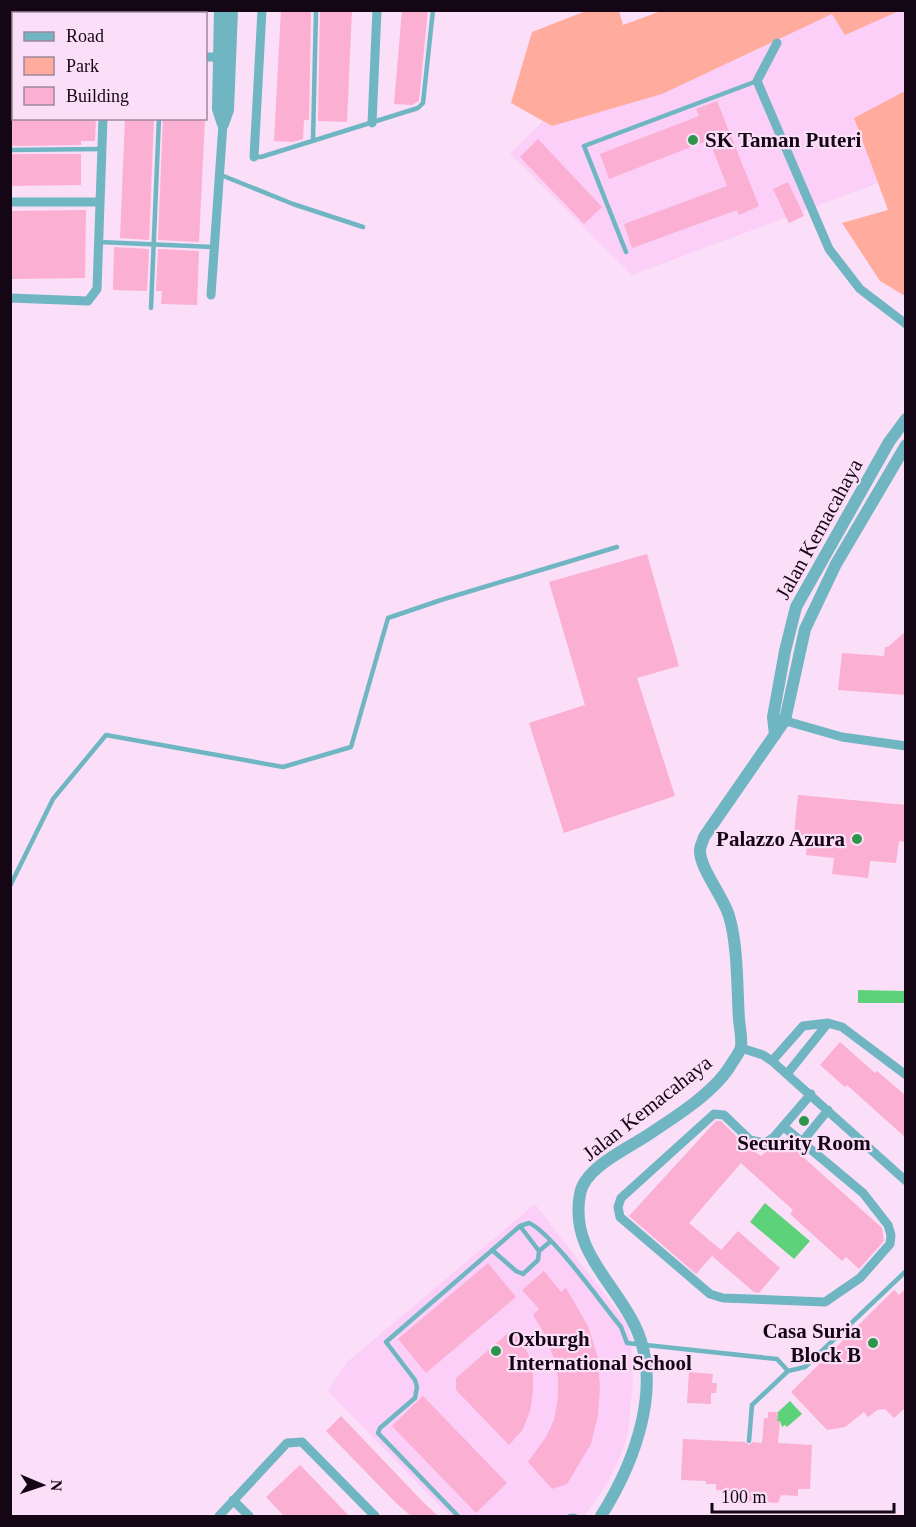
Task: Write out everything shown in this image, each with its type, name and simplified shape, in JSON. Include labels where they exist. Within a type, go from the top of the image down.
[{"type":"street","points":[[211,295],[218,174],[223,124],[228,110],[220,10]]},
{"type":"street","points":[[224,57],[232,10]]},
{"type":"street","points":[[254,157],[261,10]]},
{"type":"street","points":[[372,123],[377,10]]},
{"type":"street","points":[[777,43],[756,81],[829,249],[860,289],[906,324]]},
{"type":"street","points":[[207,57],[224,57]]},
{"type":"street","points":[[10,298],[88,301],[97,289],[103,120]]},
{"type":"street","points":[[10,202],[100,202]]},
{"type":"street","name":"Jalan Kemacahaya","points":[[779,718],[785,651],[796,608],[890,442],[906,419]]},
{"type":"street","points":[[890,442],[904,449]]},
{"type":"street","name":"Jalan Kemacahaya","points":[[601,1516],[628,1468],[642,1423],[646,1387],[643,1346],[632,1320],[593,1262],[587,1248],[579,1215],[580,1191],[591,1173],[709,1090],[727,1073],[741,1048],[733,937],[729,915],[703,862],[700,850],[704,837],[775,735],[805,628],[836,564],[904,449]]},
{"type":"street","points":[[779,718],[842,737],[906,746]]},
{"type":"street","points":[[772,1061],[802,1026],[828,1023],[849,1031],[906,1076]]},
{"type":"street","points":[[787,1074],[828,1023]]},
{"type":"street","points":[[741,1048],[763,1055],[772,1061],[906,1181]]},
{"type":"street","points":[[784,1127],[863,1193],[888,1226],[891,1235],[890,1244],[860,1278],[825,1302],[723,1298],[710,1294],[620,1217],[618,1206],[621,1198],[714,1114],[724,1115],[750,1140],[765,1143],[784,1127],[811,1094]]},
{"type":"street","points":[[802,1142],[828,1110]]},
{"type":"street","points":[[219,1516],[287,1443],[302,1442],[375,1516]]},
{"type":"street","points":[[233,1500],[249,1516]]},
{"type":"lane","points":[[313,140],[316,10]]},
{"type":"lane","points":[[254,157],[261,157],[418,108],[423,102],[433,10]]},
{"type":"lane","points":[[626,252],[584,146],[756,81]]},
{"type":"lane","points":[[152,308],[159,120]]},
{"type":"lane","points":[[10,150],[102,149]]},
{"type":"lane","points":[[218,174],[293,204],[363,227]]},
{"type":"lane","points":[[99,242],[213,247]]},
{"type":"lane","points":[[10,886],[53,799],[106,735],[283,767],[351,747],[388,618],[617,547]]},
{"type":"lane","points":[[458,1516],[378,1433],[380,1428],[415,1398],[417,1387],[415,1380],[386,1342],[520,1226],[529,1223],[537,1226],[551,1241],[621,1327],[627,1343],[777,1359],[788,1371]]},
{"type":"lane","points":[[492,1250],[516,1271],[523,1274],[538,1260],[539,1251],[520,1226]]},
{"type":"lane","points":[[539,1251],[551,1241]]},
{"type":"lane","points":[[749,1442],[752,1405],[788,1371],[805,1367],[906,1271]]},
{"type":"lane","points":[[570,1516],[575,1516]]},
{"type":"shaded area","name":"SK Taman Puteri","points":[[905,11],[905,91],[854,118],[878,183],[632,275],[510,154],[543,121],[552,126],[662,94],[832,14]]},
{"type":"shaded area","points":[[858,990],[905,991],[905,1003],[858,1003]]},
{"type":"shaded area","points":[[765,1203],[810,1241],[794,1259],[750,1222]]},
{"type":"shaded area","name":"Oxburgh International School","points":[[535,1204],[628,1325],[633,1381],[628,1432],[607,1484],[584,1516],[450,1516],[328,1391],[346,1363]]},
{"type":"shaded area","points":[[790,1401],[802,1414],[787,1427],[785,1425],[782,1427],[780,1421],[777,1421],[778,1412]]},
{"type":"green space","points":[[586,11],[619,11],[623,25],[661,11],[899,11],[845,35],[832,14],[662,94],[552,126],[511,103],[532,32]]},
{"type":"green space","points":[[905,91],[905,296],[880,281],[842,223],[888,210],[854,118]]},
{"type":"building","points":[[281,10],[311,10],[309,120],[304,120],[303,139],[293,142],[274,141]]},
{"type":"building","points":[[320,10],[352,10],[347,122],[318,121]]},
{"type":"building","points":[[402,10],[428,10],[419,101],[412,105],[394,104]]},
{"type":"building","points":[[717,101],[759,206],[739,215],[737,210],[632,248],[624,224],[727,186],[709,140],[609,179],[600,154],[699,116],[696,109]]},
{"type":"building","points":[[10,118],[12,120],[96,120],[95,141],[81,141],[81,145],[10,146]]},
{"type":"building","points":[[125,120],[154,120],[149,240],[120,238]]},
{"type":"building","points":[[163,120],[205,120],[199,242],[158,240]]},
{"type":"building","points":[[538,139],[602,207],[584,224],[520,157]]},
{"type":"building","points":[[10,154],[81,154],[81,185],[10,186]]},
{"type":"building","points":[[788,182],[804,216],[789,223],[773,189]]},
{"type":"building","points":[[86,210],[85,278],[10,279],[10,211]]},
{"type":"building","points":[[114,247],[149,249],[147,291],[113,290]]},
{"type":"building","points":[[158,249],[199,251],[197,305],[161,304],[162,291],[156,291]]},
{"type":"building","points":[[647,554],[679,666],[637,678],[675,796],[564,833],[529,723],[585,705],[549,582]]},
{"type":"building","points":[[906,631],[906,695],[838,690],[842,653],[884,656],[885,647],[888,647]]},
{"type":"building","name":"Palazzo Azura","points":[[798,795],[906,805],[906,842],[899,841],[896,863],[870,861],[868,878],[832,874],[834,858],[806,855],[808,836],[794,835]]},
{"type":"building","points":[[840,1042],[875,1073],[877,1071],[906,1096],[906,1138],[847,1085],[845,1087],[820,1065]]},
{"type":"building","points":[[716,1121],[721,1121],[745,1145],[761,1156],[782,1138],[882,1228],[884,1241],[859,1269],[846,1257],[842,1261],[790,1214],[793,1210],[741,1163],[689,1223],[721,1250],[738,1231],[780,1268],[759,1293],[754,1292],[712,1256],[696,1274],[629,1216]]},
{"type":"building","points":[[488,1263],[516,1297],[426,1373],[398,1339]]},
{"type":"building","points":[[544,1271],[561,1292],[566,1288],[588,1326],[597,1355],[600,1386],[598,1415],[591,1444],[567,1484],[552,1489],[528,1462],[546,1437],[554,1420],[558,1398],[558,1377],[553,1356],[545,1335],[533,1315],[539,1309],[522,1290]]},
{"type":"building","name":"Casa Suria Block B","points":[[906,1288],[906,1407],[894,1418],[885,1409],[877,1410],[868,1417],[864,1412],[845,1427],[827,1430],[791,1392],[894,1290],[899,1295]]},
{"type":"building","points":[[513,1329],[528,1353],[533,1373],[533,1392],[530,1411],[523,1429],[509,1445],[456,1390],[456,1378]]},
{"type":"building","points":[[689,1372],[713,1374],[712,1383],[717,1383],[716,1393],[711,1393],[711,1404],[687,1403]]},
{"type":"building","points":[[423,1396],[507,1483],[476,1513],[392,1426]]},
{"type":"building","points":[[768,1412],[778,1412],[777,1421],[780,1421],[778,1443],[812,1445],[810,1489],[798,1489],[798,1496],[781,1495],[778,1503],[742,1501],[742,1492],[716,1490],[716,1484],[706,1484],[706,1481],[681,1480],[683,1439],[745,1442],[749,1445],[753,1442],[762,1443],[764,1418],[768,1418]]},
{"type":"building","points":[[341,1416],[438,1516],[411,1516],[326,1431]]},
{"type":"building","points":[[300,1465],[349,1516],[284,1516],[266,1497]]},
{"type":"place","name":"SK Taman Puteri","points":[[693,140]]},
{"type":"place","name":"Palazzo Azura","points":[[857,839]]},
{"type":"place","name":"Security Room","points":[[804,1121]]},
{"type":"place","name":"Casa Suria Block B","points":[[873,1343]]},
{"type":"place","name":"Oxburgh International School","points":[[496,1351]]}]
